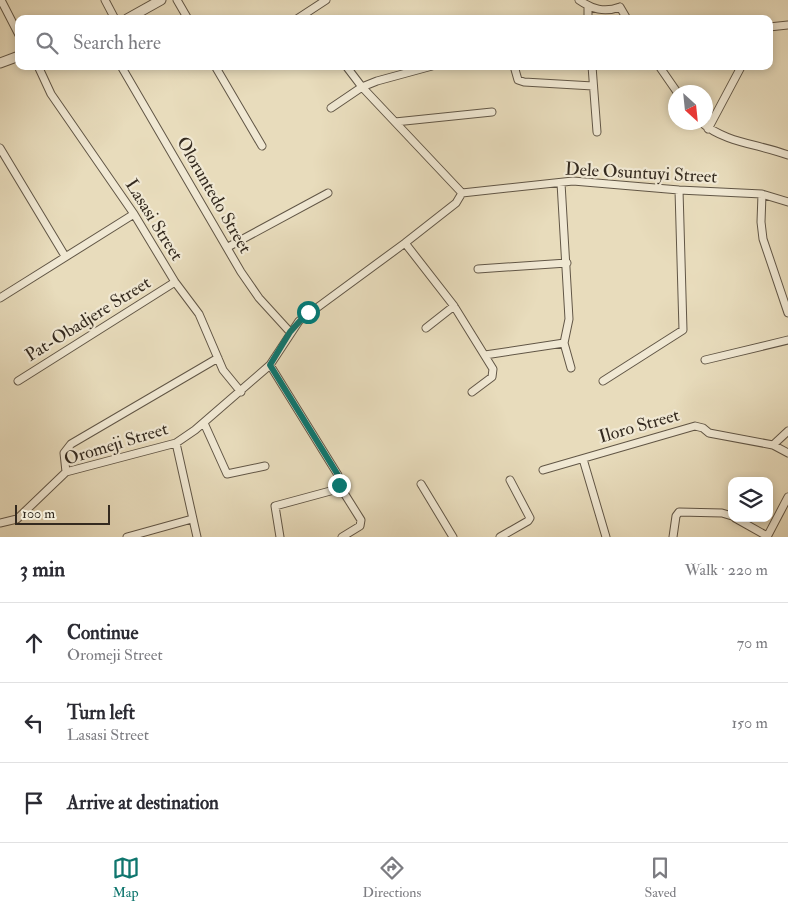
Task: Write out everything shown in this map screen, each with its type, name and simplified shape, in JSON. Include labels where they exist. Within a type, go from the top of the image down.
[{"type":"street","points":[[1,0],[15,27]]},
{"type":"street","points":[[104,0],[113,15]]},
{"type":"street","points":[[134,15],[161,0]]},
{"type":"street","points":[[177,0],[186,15]]},
{"type":"street","points":[[303,15],[326,0]]},
{"type":"street","points":[[578,0],[588,7],[607,12],[620,7],[623,0]]},
{"type":"street","points":[[588,7],[588,15]]},
{"type":"street","points":[[620,7],[625,15]]},
{"type":"street","points":[[773,27],[788,25]]},
{"type":"street","points":[[0,63],[15,57]]},
{"type":"street","name":"Lasasi Street","points":[[40,70],[51,94],[134,214],[175,282],[199,314],[225,372],[241,392]]},
{"type":"street","name":"Oloruntedo Street","points":[[123,70],[241,272],[259,298],[290,332]]},
{"type":"street","points":[[217,70],[262,146]]},
{"type":"street","points":[[349,70],[362,87],[462,193]]},
{"type":"street","points":[[331,108],[362,87],[417,70]]},
{"type":"street","points":[[515,70],[518,80],[524,82],[594,86]]},
{"type":"street","points":[[592,70],[597,132]]},
{"type":"street","points":[[662,70],[672,85]]},
{"type":"street","points":[[713,120],[739,70]]},
{"type":"street","points":[[395,122],[492,112]]},
{"type":"street","points":[[710,130],[727,138],[765,146],[788,155]]},
{"type":"street","points":[[0,148],[66,256]]},
{"type":"street","name":"Dele Osuntuyi Street","points":[[462,193],[573,181],[679,190],[762,194],[788,202]]},
{"type":"street","points":[[561,183],[569,318],[564,342],[571,368]]},
{"type":"street","points":[[603,381],[683,330],[679,190]]},
{"type":"street","name":"Oromeji Street","points":[[0,522],[17,518],[66,472],[176,443],[204,423],[270,365],[290,332],[308,312],[405,243],[456,203],[462,193]]},
{"type":"street","points":[[228,247],[328,194]]},
{"type":"street","points":[[762,194],[761,222],[763,239],[788,313]]},
{"type":"street","points":[[0,298],[134,214]]},
{"type":"street","points":[[405,243],[454,306],[493,369],[492,377],[472,392]]},
{"type":"street","points":[[478,269],[567,263]]},
{"type":"street","name":"Pat-Obadjere Street","points":[[18,381],[175,282]]},
{"type":"street","points":[[426,328],[454,306]]},
{"type":"street","points":[[705,360],[788,340]]},
{"type":"street","points":[[485,355],[564,342]]},
{"type":"street","points":[[66,472],[64,453],[71,444],[218,358]]},
{"type":"street","points":[[270,365],[338,475],[339,485],[362,524],[342,537]]},
{"type":"street","points":[[204,423],[227,474],[231,475],[265,466]]},
{"type":"street","name":"Iloro Street","points":[[543,470],[694,426],[703,428],[709,433],[773,445],[788,453]]},
{"type":"street","points":[[773,445],[788,431]]},
{"type":"street","points":[[176,443],[197,537]]},
{"type":"street","points":[[582,459],[606,537]]},
{"type":"street","points":[[500,537],[530,518],[510,480]]},
{"type":"street","points":[[421,484],[453,537]]},
{"type":"street","points":[[280,537],[275,506],[334,490],[339,485]]},
{"type":"street","points":[[742,522],[767,537],[788,497]]},
{"type":"street","points":[[674,537],[676,516],[679,512],[722,513],[728,515]]},
{"type":"street","points":[[127,537],[192,519]]},
{"type":"route","points":[[308,312],[290,332],[270,365],[338,475],[339,485]]}]
